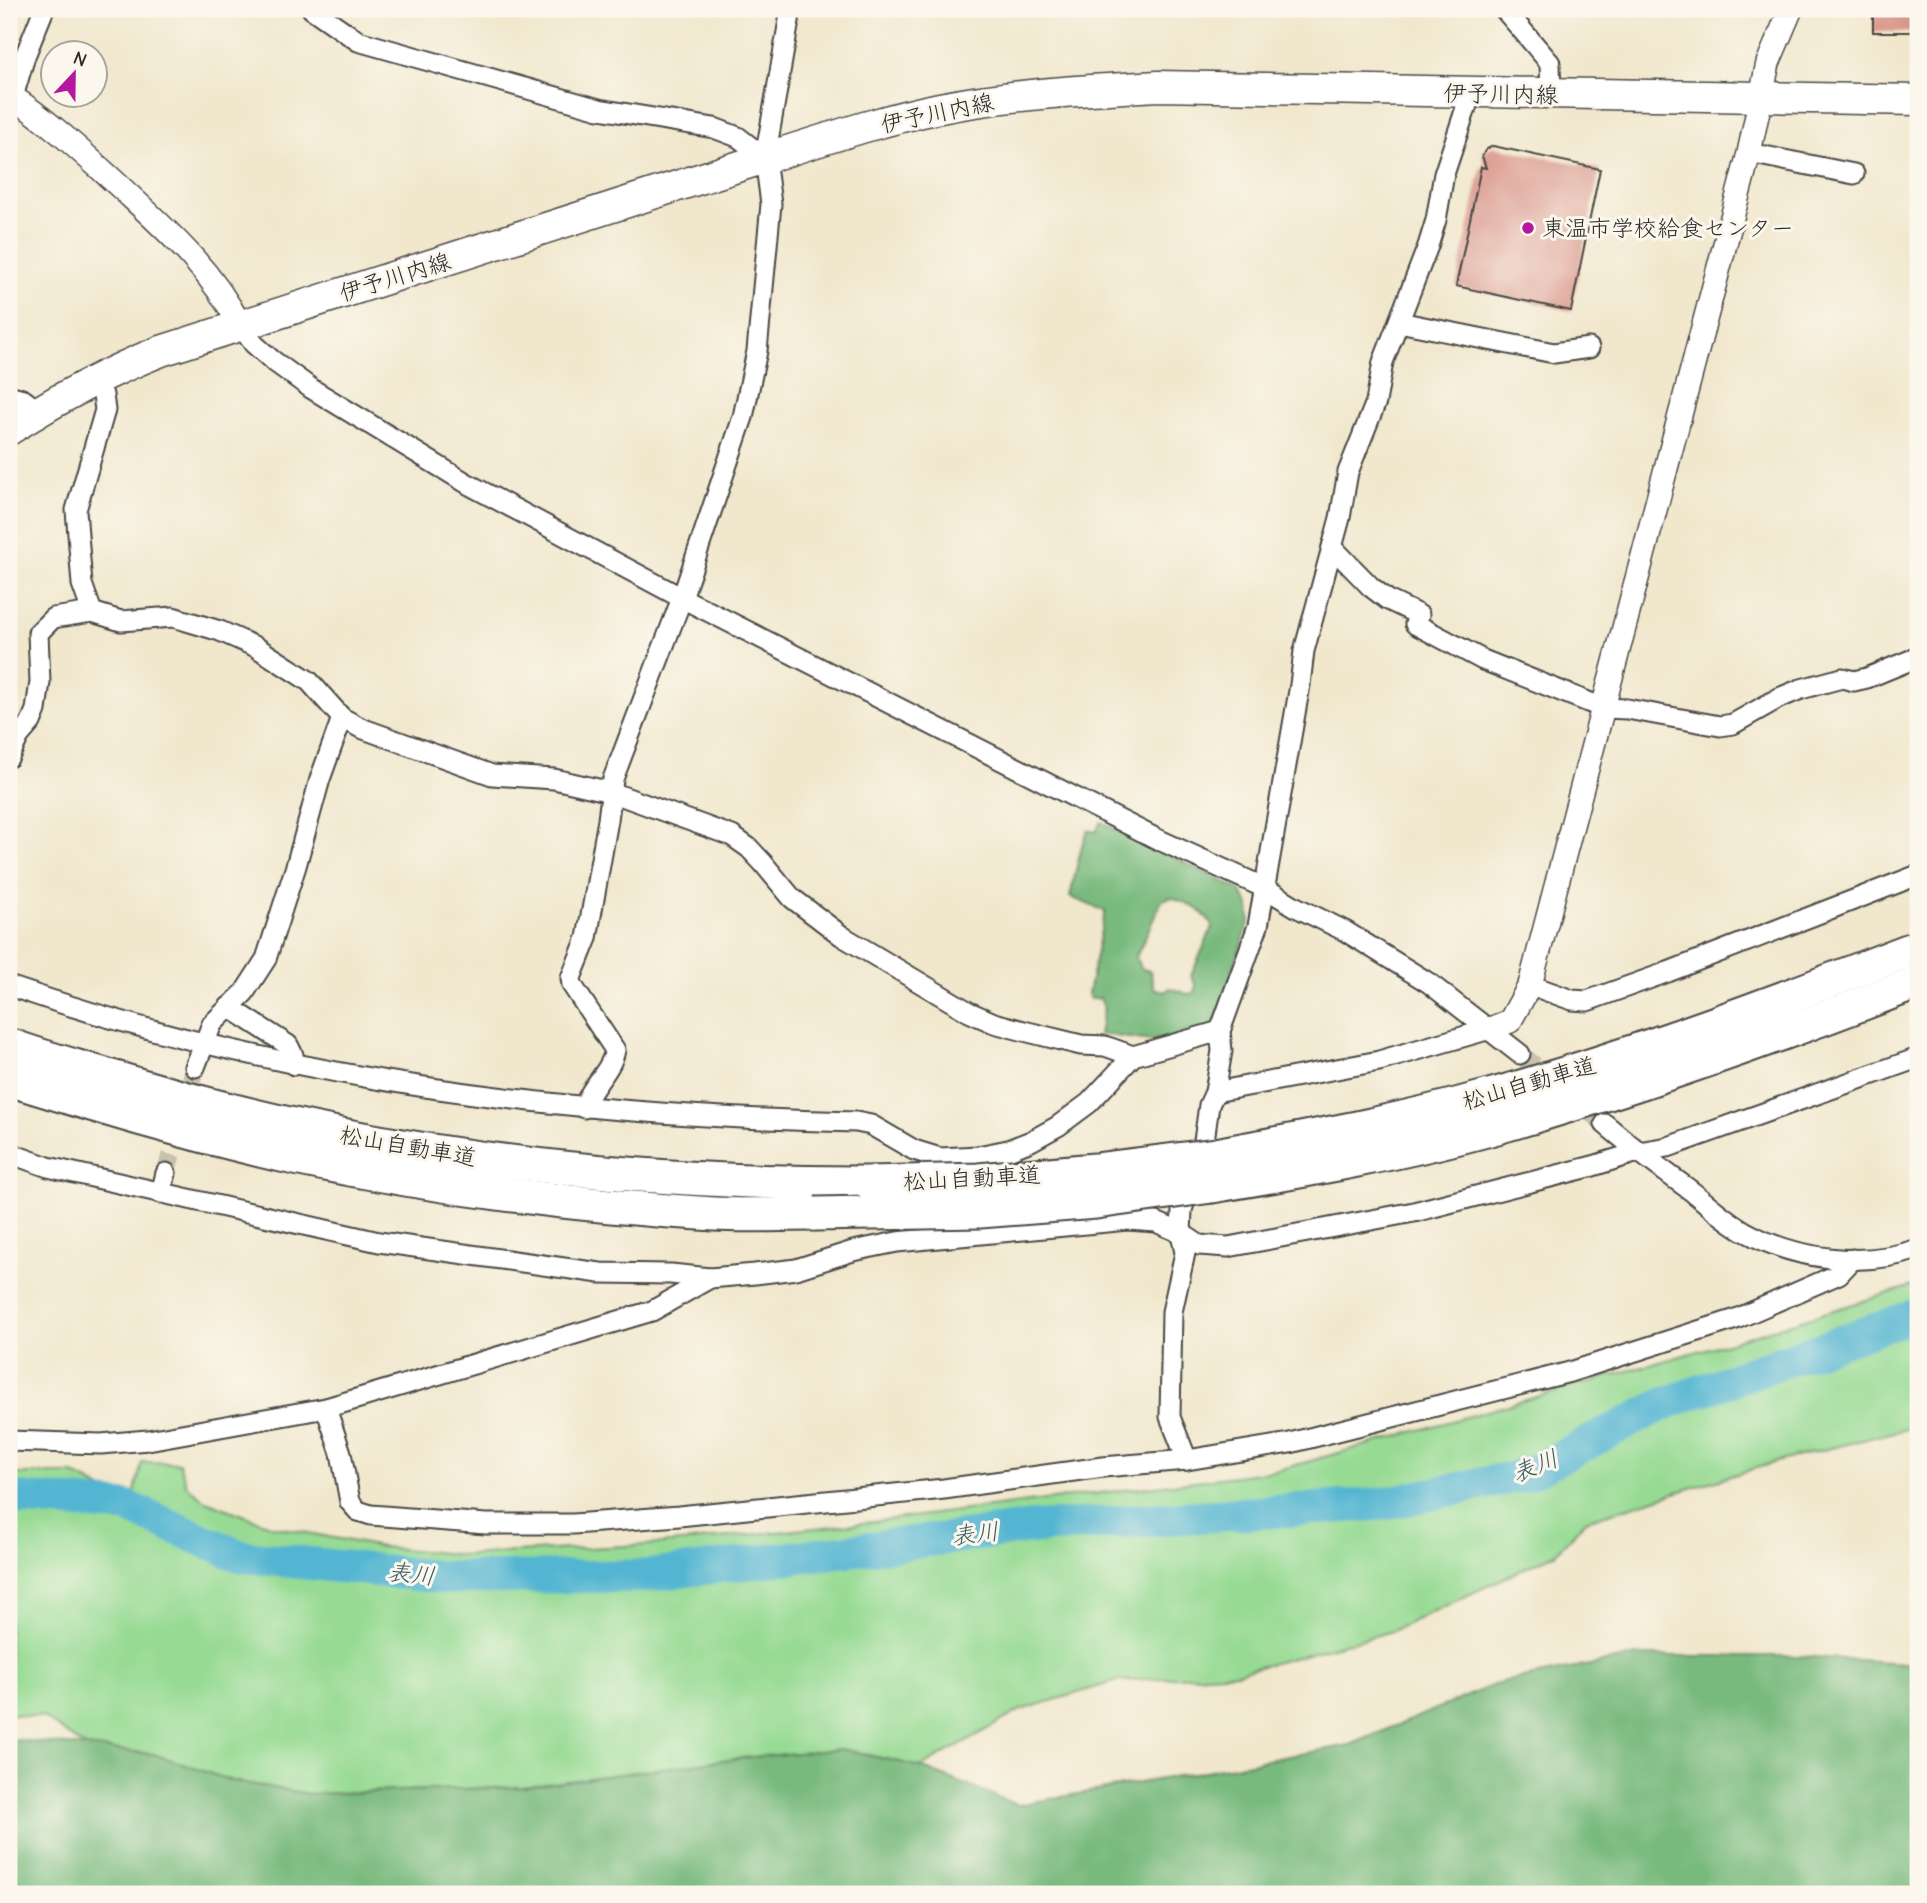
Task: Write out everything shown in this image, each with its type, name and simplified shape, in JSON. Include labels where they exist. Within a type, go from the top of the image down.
[{"type":"highway","name":"松山自動車道","points":[[9,1079],[162,1125],[294,1158],[444,1186],[590,1204],[716,1214],[980,1212],[1096,1202],[1214,1170],[1330,1134],[1485,1097],[1638,1051],[1918,947]]},
{"type":"highway","name":"松山自動車道","points":[[9,1045],[171,1095],[288,1125],[447,1154],[596,1173],[717,1181],[870,1183],[1017,1177],[1095,1170],[1214,1170],[1336,1165],[1495,1127],[1651,1081],[1918,982]]},
{"type":"main road","name":"伊予川内線","points":[[9,430],[95,380],[140,359],[240,324],[410,273],[765,158],[939,108],[1052,93],[1158,86],[1918,100]]},
{"type":"street","points":[[44,9],[11,96],[91,160],[188,250],[263,352],[312,389],[468,484],[682,598],[1157,839],[1265,888],[1391,958],[1429,983],[1520,1054]]},
{"type":"street","points":[[312,9],[358,41],[599,108],[714,128],[738,137],[765,158]]},
{"type":"street","points":[[584,1108],[589,1094],[611,1063],[615,1050],[572,985],[571,978],[587,938],[613,779],[682,598],[743,417],[757,351],[771,204],[765,158],[791,9]]},
{"type":"street","points":[[1504,9],[1550,62],[1550,95]]},
{"type":"street","points":[[1215,1092],[1379,1061],[1490,1029],[1510,1021],[1530,985],[1749,153],[1772,53],[1791,9]]},
{"type":"street","points":[[1188,1460],[1170,1417],[1174,1307],[1185,1253],[1181,1233],[1182,1209],[1204,1141],[1209,1105],[1215,1092],[1222,1051],[1220,1031],[1258,926],[1304,651],[1340,518],[1348,472],[1376,402],[1383,362],[1428,246],[1436,220],[1444,174],[1471,93]]},
{"type":"street","points":[[1749,153],[1854,174]]},
{"type":"street","points":[[1399,322],[1554,353],[1589,348]]},
{"type":"street","points":[[92,612],[82,583],[76,510],[105,410],[103,395],[95,380]]},
{"type":"street","points":[[9,396],[18,396],[27,401],[36,412]]},
{"type":"street","points":[[1332,547],[1371,587],[1388,600],[1419,615],[1415,624],[1483,660],[1603,708],[1627,709],[1720,726],[1733,724],[1801,689],[1842,678],[1854,681],[1867,678],[1918,657]]},
{"type":"street","points":[[9,757],[36,710],[40,682],[38,633],[53,618],[92,612],[121,621],[173,617],[232,636],[256,647],[309,681],[342,718],[361,728],[492,775],[554,779],[611,792],[732,836],[749,848],[792,898],[842,936],[969,1012],[994,1023],[1081,1045],[1105,1046],[1133,1056]]},
{"type":"street","points":[[195,1067],[212,1024],[254,980],[271,948],[320,779],[342,718]]},
{"type":"street","points":[[1530,985],[1572,1000],[1587,1001],[1918,876]]},
{"type":"street","points":[[9,986],[203,1045],[294,1065],[448,1092],[584,1108],[695,1116],[856,1122],[870,1125],[914,1150],[940,1158],[978,1156],[1008,1150],[1031,1141],[1058,1126],[1088,1103],[1133,1056],[1220,1031]]},
{"type":"street","points":[[229,1007],[288,1045],[294,1065]]},
{"type":"street","points":[[9,1153],[48,1167],[379,1242],[600,1273],[671,1274],[709,1279],[796,1269],[853,1251],[897,1242],[1128,1220],[1156,1222],[1199,1245],[1228,1247],[1414,1212],[1638,1152],[1668,1147],[1918,1058]]},
{"type":"street","points":[[1605,1124],[1638,1152],[1745,1231],[1793,1251],[1819,1257],[1853,1259],[1918,1249]]},
{"type":"street","points":[[897,1242],[940,1158]]},
{"type":"street","points":[[161,1194],[166,1173]]},
{"type":"street","points":[[326,1408],[341,1453],[350,1502],[358,1511],[371,1515],[486,1524],[573,1524],[679,1516],[944,1489],[1103,1467],[1188,1460],[1290,1443],[1570,1372],[1736,1319],[1839,1274],[1853,1259]]},
{"type":"street","points":[[9,1441],[101,1444],[148,1440],[326,1408],[652,1311],[709,1279]]},
{"type":"green space","points":[[1101,822],[1240,890],[1249,906],[1250,920],[1213,1027],[1152,1041],[1099,1034],[1104,1008],[1100,998],[1090,999],[1088,994],[1105,911],[1070,897],[1088,830],[1096,832]],"holes":[[[1171,897],[1199,911],[1213,926],[1191,976],[1196,986],[1194,993],[1187,994],[1170,988],[1165,992],[1154,988],[1150,971],[1140,968],[1136,957],[1162,900]]]},
{"type":"green space","points":[[1918,1284],[1918,1426],[1776,1462],[1586,1520],[1555,1554],[1392,1631],[1237,1673],[1117,1681],[1021,1710],[921,1767],[841,1749],[731,1759],[524,1787],[308,1794],[232,1781],[153,1754],[87,1748],[43,1717],[9,1714],[9,1474],[73,1474],[109,1493],[134,1496],[142,1462],[179,1463],[187,1486],[206,1501],[272,1526],[381,1547],[464,1555],[662,1544],[863,1523],[1275,1471],[1727,1343]]},
{"type":"green space","points":[[1637,1656],[1798,1656],[1918,1664],[1918,1894],[9,1894],[9,1739],[153,1754],[232,1781],[308,1794],[524,1787],[731,1759],[841,1749],[921,1767],[1017,1805],[1350,1745],[1501,1682]]},
{"type":"building","points":[[1873,9],[1918,9],[1918,29],[1914,29],[1914,32],[1873,32]]},
{"type":"building","name":"東温市学校給食センター","points":[[1493,146],[1600,169],[1571,311],[1456,286],[1481,167],[1486,168],[1482,156]]},
{"type":"waterway","name":"表川","points":[[9,1498],[127,1507],[240,1556],[449,1578],[644,1576],[1029,1528],[1382,1504],[1525,1475],[1666,1403],[1918,1314]]},
{"type":"tunnel","points":[[1520,1054],[1605,1124]]},
{"type":"tunnel","points":[[166,1173],[195,1067]]},
{"type":"place","name":"東温市学校給食センター","points":[[1528,228]]}]
